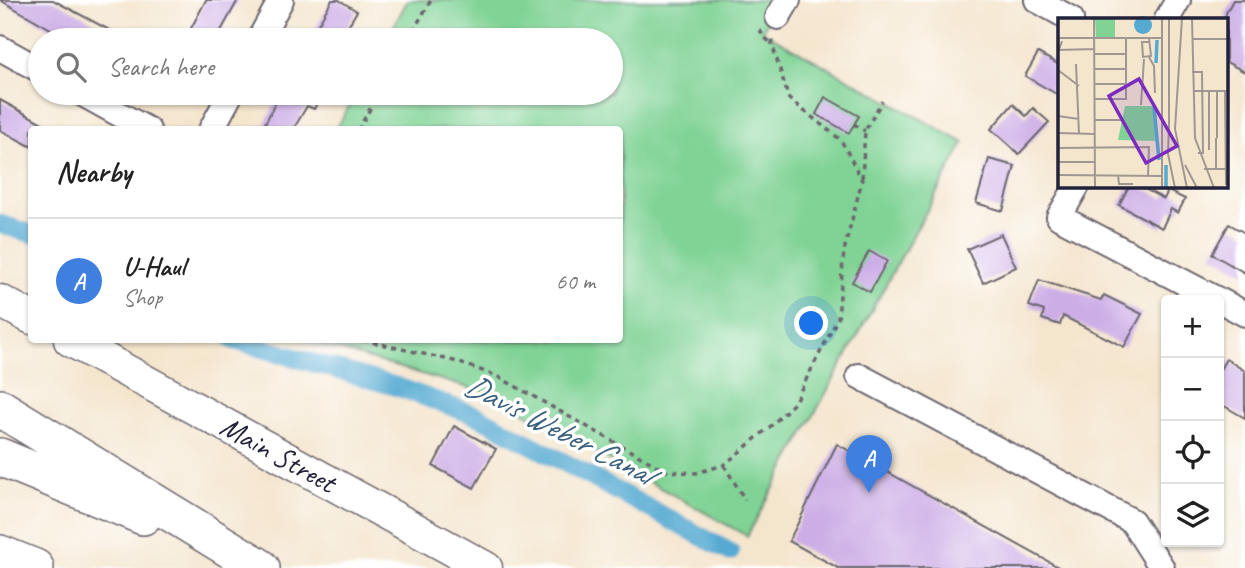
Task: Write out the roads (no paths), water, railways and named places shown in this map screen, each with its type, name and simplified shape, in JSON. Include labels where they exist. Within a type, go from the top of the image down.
[{"type":"highway","points":[[0,408],[261,568]]},
{"type":"highway","points":[[0,457],[137,513],[243,568]]},
{"type":"highway","points":[[0,554],[35,568]]},
{"type":"main road","points":[[0,301],[28,316]]},
{"type":"main road","name":"Main Street","points":[[75,343],[486,568]]},
{"type":"street","points":[[266,28],[281,0]]},
{"type":"street","points":[[1037,0],[1069,18]]},
{"type":"street","points":[[1168,18],[1178,0]]},
{"type":"street","points":[[0,48],[28,63]]},
{"type":"street","points":[[103,105],[141,126]]},
{"type":"street","points":[[213,126],[225,105]]},
{"type":"street","points":[[1075,187],[1059,217],[1209,295]]},
{"type":"street","points":[[1224,303],[1245,314]]},
{"type":"street","points":[[859,376],[1132,521],[1162,568]]},
{"type":"waterway","name":"Davis Weber Canal","points":[[0,224],[28,233]]},
{"type":"waterway","name":"Davis Weber Canal","points":[[244,343],[398,387],[480,417],[730,552]]},
{"type":"place","name":"U-Haul","points":[[869,493]]}]
